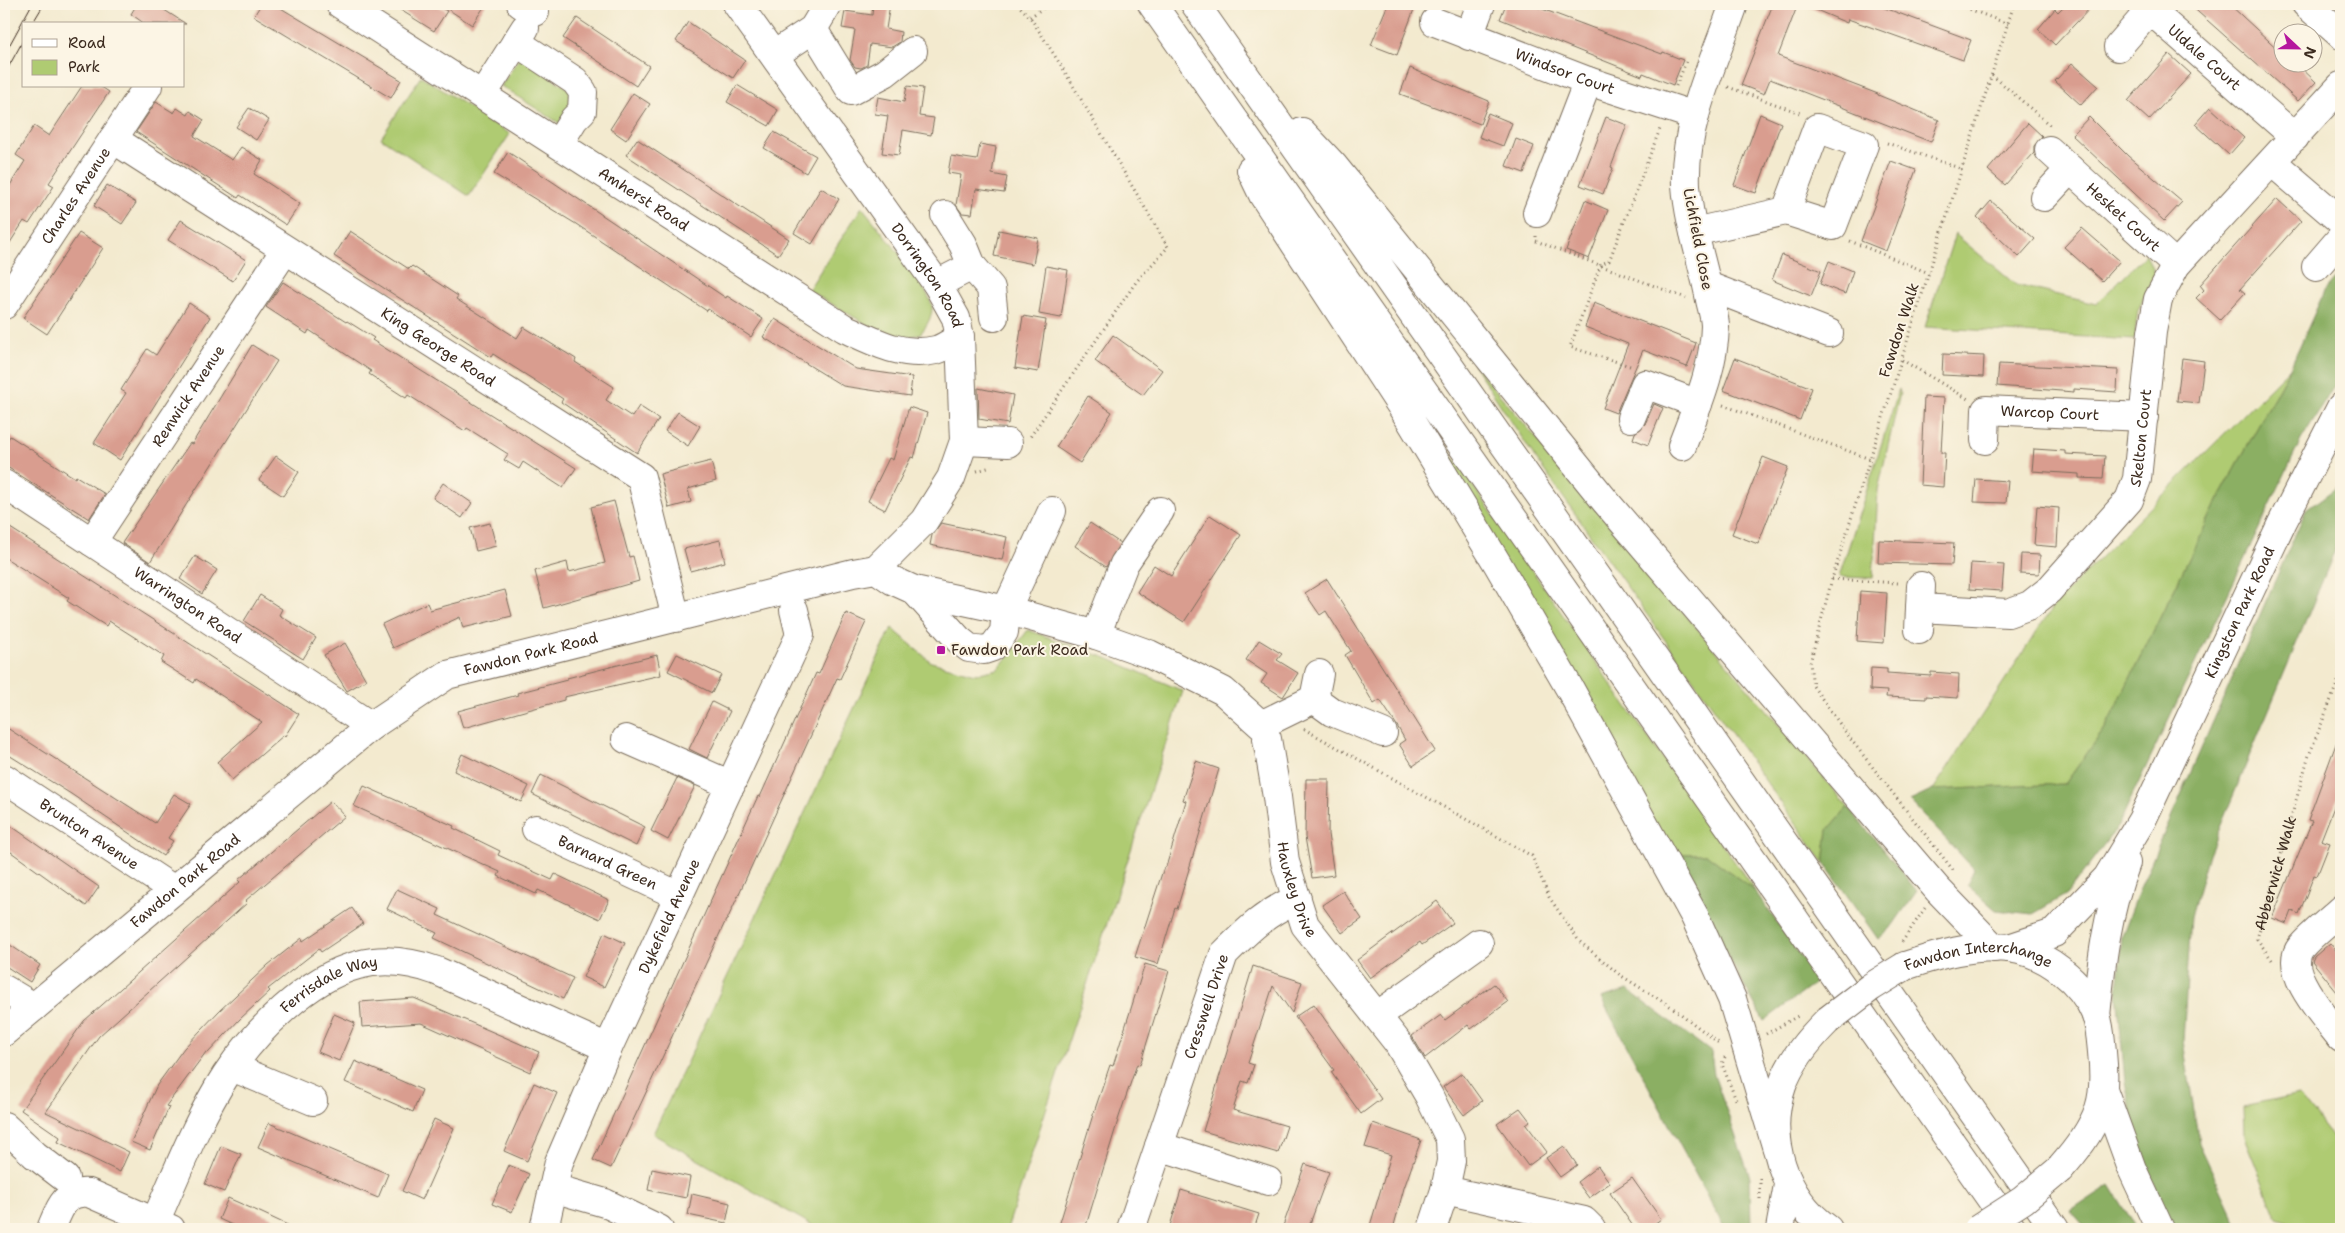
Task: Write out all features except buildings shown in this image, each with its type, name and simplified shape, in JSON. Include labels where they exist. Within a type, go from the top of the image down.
[{"type":"main road","name":"Dorrington Road","points":[[737,4],[937,284],[956,318],[960,337],[964,441],[951,478],[924,521],[876,569]]},
{"type":"main road","points":[[774,55],[814,29],[828,4]]},
{"type":"main road","points":[[1152,4],[2012,1229]]},
{"type":"main road","points":[[1195,4],[2055,1229]]},
{"type":"main road","points":[[1469,36],[1481,4]]},
{"type":"main road","name":"Lichfield Close","points":[[1682,446],[1711,366],[1715,325],[1694,232],[1686,185],[1688,148],[1695,116],[1734,4]]},
{"type":"main road","points":[[2306,4],[2341,35]]},
{"type":"main road","name":"Amherst Road","points":[[346,5],[844,328],[890,349],[910,352],[937,350],[960,337]]},
{"type":"main road","name":"Uldale Court","points":[[2118,46],[2150,10],[2295,137]]},
{"type":"main road","points":[[483,94],[528,18],[583,92],[582,110],[559,143]]},
{"type":"main road","name":"Windsor Court","points":[[1435,22],[1588,81],[1695,116]]},
{"type":"main road","points":[[814,29],[855,97],[913,51]]},
{"type":"main road","points":[[1234,60],[1333,165],[1606,502],[1938,890],[2002,948]]},
{"type":"main road","points":[[1537,213],[1588,81]]},
{"type":"main road","points":[[1207,82],[1263,195],[1408,418],[1497,563],[1574,697],[1695,917],[1732,999],[1777,1149]]},
{"type":"main road","name":"Skelton Court","points":[[1920,608],[2008,613],[2030,605],[2049,590],[2129,500],[2137,479],[2158,299],[2176,265],[2341,86]]},
{"type":"main road","name":"Charles Avenue","points":[[4,305],[147,88]]},
{"type":"main road","points":[[1694,232],[1786,211],[1833,226],[1864,145],[1817,128],[1786,211]]},
{"type":"main road","name":"King George Road","points":[[113,139],[641,478],[676,618]]},
{"type":"main road","name":"Hesket Court","points":[[2054,141],[2070,169],[2176,265]]},
{"type":"main road","points":[[2272,162],[2341,221]]},
{"type":"main road","points":[[2044,197],[2070,169]]},
{"type":"main road","points":[[945,215],[964,244],[972,266],[991,288],[994,318]]},
{"type":"main road","points":[[2316,267],[2341,238]]},
{"type":"main road","name":"Renwick Avenue","points":[[92,542],[285,250]]},
{"type":"main road","points":[[937,284],[972,266]]},
{"type":"main road","points":[[1710,297],[1829,333]]},
{"type":"main road","points":[[1631,418],[1645,384],[1700,400]]},
{"type":"main road","name":"Kingston Park Road","points":[[2096,1016],[2101,965],[2110,916],[2124,867],[2142,820],[2282,524],[2341,407]]},
{"type":"main road","name":"Warcop Court","points":[[1985,440],[1986,410],[2144,417]]},
{"type":"main road","points":[[964,441],[1010,451]]},
{"type":"main road","name":"Warrington Road","points":[[4,484],[370,726]]},
{"type":"main road","points":[[914,590],[959,640],[969,648],[984,650],[993,647],[1004,632],[1006,610],[1052,511]]},
{"type":"main road","points":[[1096,635],[1124,564],[1160,511]]},
{"type":"main road","points":[[876,569],[892,580],[914,590],[1006,610],[1096,635],[1149,654],[1223,691],[1269,727],[1317,687],[1332,712],[1383,733]]},
{"type":"main road","name":"Fawdon Park Road","points":[[4,1032],[370,726],[447,675],[853,573],[876,569]]},
{"type":"main road","name":"Dykefield Avenue","points":[[544,1229],[559,1162],[608,1048],[800,635],[794,610]]},
{"type":"main road","name":"Hauxley Drive","points":[[1269,727],[1285,862],[1305,925],[1377,1016],[1402,1051],[1429,1096],[1450,1138],[1451,1160],[1445,1190],[1432,1229]]},
{"type":"main road","points":[[626,739],[730,785]]},
{"type":"main road","name":"Brunton Avenue","points":[[4,778],[174,890]]},
{"type":"main road","name":"Kingston Park Road","points":[[2002,948],[2054,933],[2107,878],[2142,820]]},
{"type":"main road","name":"Barnard Green","points":[[536,829],[679,896]]},
{"type":"main road","name":"Cresswell Drive","points":[[1131,1229],[1224,954],[1249,929],[1275,909],[1297,899]]},
{"type":"main road","points":[[2341,910],[2299,949],[2296,968],[2301,984],[2341,1038]]},
{"type":"main road","points":[[1377,1016],[1479,943]]},
{"type":"main road","name":"Fawdon Interchange","points":[[1828,1229],[1807,1211],[1788,1185],[1777,1149],[1775,1121],[1782,1086],[1795,1060],[1810,1039],[1828,1020],[1870,987],[1902,955],[2002,948],[2034,955],[2052,964],[2073,981],[2096,1016],[2104,1064],[2103,1089],[2098,1109],[2087,1134],[2060,1169],[2023,1200],[1977,1229]]},
{"type":"main road","name":"Ferrisdale Way","points":[[163,1226],[206,1112],[232,1067],[274,1018],[318,983],[337,972],[359,964],[376,962],[419,964],[437,970],[608,1048]]},
{"type":"main road","points":[[4,989],[34,1007]]},
{"type":"main road","points":[[232,1067],[314,1101]]},
{"type":"main road","points":[[2103,1089],[2132,1169],[2160,1229]]},
{"type":"main road","points":[[4,1126],[70,1185],[163,1226]]},
{"type":"main road","points":[[1159,1146],[1268,1182]]},
{"type":"main road","points":[[51,1229],[70,1185]]},
{"type":"main road","points":[[1780,1229],[1788,1185]]},
{"type":"main road","points":[[553,1188],[606,1203],[659,1229]]},
{"type":"main road","points":[[1445,1190],[1584,1221],[1592,1229]]},
{"type":"path","points":[[951,478],[1010,451],[1136,282],[1168,247],[1062,67],[1030,17],[1017,4]]},
{"type":"path","points":[[1030,17],[1049,4]]},
{"type":"path","points":[[1956,4],[2008,24]]},
{"type":"path","name":"Fawdon Walk","points":[[1943,855],[1849,737],[1813,686],[1810,663],[1832,579],[2014,4]]},
{"type":"path","points":[[1645,384],[1639,368],[1570,346],[1601,264],[1608,261],[1688,56]]},
{"type":"path","points":[[1992,75],[2054,141]]},
{"type":"path","points":[[1708,80],[1800,113],[1817,128]]},
{"type":"path","points":[[1864,145],[1879,140],[1962,169]]},
{"type":"path","points":[[1537,213],[1536,241],[1601,264],[1710,297]]},
{"type":"path","points":[[1833,226],[1845,239],[1929,273]]},
{"type":"path","points":[[1902,360],[1986,410]]},
{"type":"path","points":[[1700,400],[1870,459]]},
{"type":"path","points":[[1832,579],[1899,584],[1920,608]]},
{"type":"path","name":"Abberwick Walk","points":[[2274,962],[2258,939],[2308,758],[2341,674]]},
{"type":"path","points":[[1269,727],[1532,856],[1549,897],[1579,942],[1620,975],[1673,1008],[1721,1045]]},
{"type":"path","points":[[1902,955],[1921,914]]},
{"type":"path","points":[[1766,1035],[1800,1015]]},
{"type":"green space","points":[[520,57],[578,95],[559,123],[501,86]]},
{"type":"green space","points":[[421,76],[510,134],[469,196],[381,138]]},
{"type":"green space","points":[[862,207],[901,256],[928,297],[932,306],[931,314],[927,325],[920,334],[903,338],[871,327],[808,290]]},
{"type":"green space","points":[[1955,234],[2016,285],[2096,304],[2146,254],[2155,275],[2138,310],[2134,340],[1925,327]]},
{"type":"green space","points":[[2341,272],[2341,375],[2301,440],[2118,826],[2067,894],[2033,914],[1996,910],[1967,885],[1974,869],[1910,801],[1933,790],[2065,784],[2106,727],[2220,496],[2290,368],[2324,292]]},
{"type":"green space","points":[[1472,362],[1848,807],[1828,830],[1824,863],[1536,459]]},
{"type":"green space","points":[[2290,368],[2220,496],[2106,727],[2065,784],[1933,790],[2056,602]]},
{"type":"green space","points":[[1899,389],[1900,393],[1878,490],[1873,578],[1839,577]]},
{"type":"green space","points":[[1437,434],[1755,891],[1706,854],[1671,854],[1433,438]]},
{"type":"green space","points":[[2341,484],[2341,536],[2209,854],[2191,917],[2183,1041],[2199,1143],[2239,1229],[2173,1229],[2140,1152],[2125,1082],[2117,992],[2122,936],[2140,888],[2306,510]]},
{"type":"green space","points":[[892,628],[931,662],[975,674],[998,669],[1028,630],[1107,658],[1183,691],[1007,1229],[819,1229],[653,1134]]},
{"type":"green space","points":[[1848,807],[1917,891],[1890,929],[1878,939],[1824,863],[1828,830]]},
{"type":"green space","points":[[1671,854],[1706,854],[1755,891],[1818,981],[1764,1021]]},
{"type":"green space","points":[[1628,990],[1711,1052],[1714,1075],[1750,1177],[1751,1229],[1725,1229],[1601,998]]},
{"type":"green space","points":[[2299,1095],[2333,1138],[2341,1160],[2341,1229],[2309,1229],[2277,1218],[2244,1137],[2243,1107]]},
{"type":"green space","points":[[2110,1185],[2137,1229],[2087,1229],[2071,1211]]},
{"type":"tram line","points":[[22,22],[32,4]]},
{"type":"tram line","points":[[33,22],[44,4]]},
{"type":"tram line","points":[[4,55],[22,22]]},
{"type":"tram line","points":[[4,75],[22,43]]},
{"type":"place","name":"Fawdon Park Road","points":[[941,650]]}]
